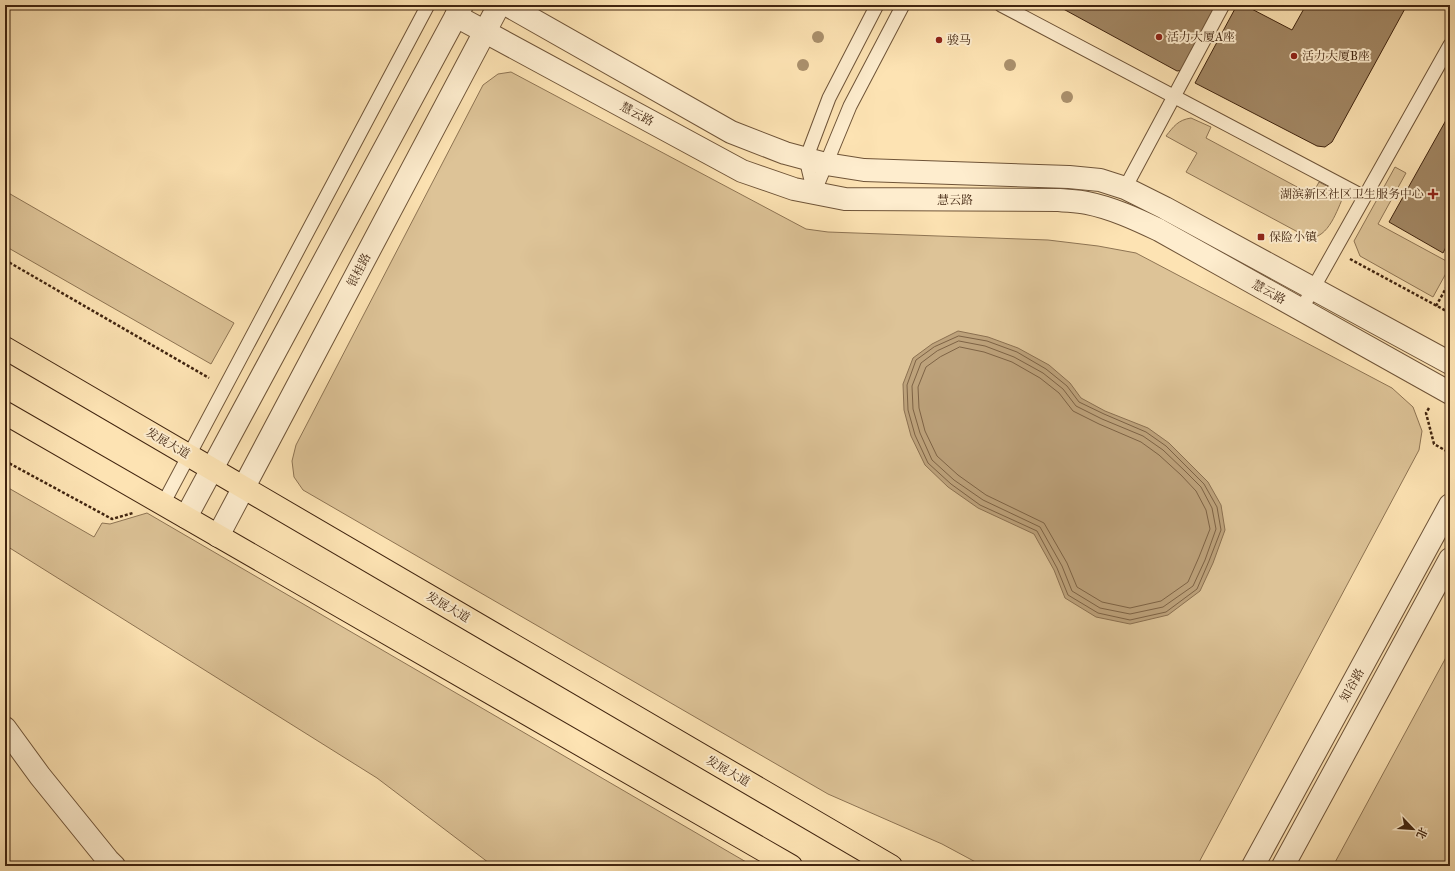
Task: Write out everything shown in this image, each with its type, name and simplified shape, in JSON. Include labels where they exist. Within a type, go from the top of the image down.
[{"type":"main road","name":"发展大道","points":[[5,348],[891,866]]},
{"type":"main road","points":[[5,413],[791,866]]},
{"type":"street","name":"银桂路","points":[[218,536],[499,5]]},
{"type":"street","name":"慧云路","points":[[507,5],[732,132],[779,150],[816,161],[872,170],[1069,177],[1100,180],[1125,188],[1450,363]]},
{"type":"street","name":"慧云路","points":[[459,10],[485,32],[742,171],[794,188],[845,199],[1059,200],[1086,203],[1108,208],[1159,230],[1450,392]]},
{"type":"street","points":[[186,517],[459,10]]},
{"type":"street","points":[[5,343],[74,388]]},
{"type":"street","points":[[5,418],[50,439]]},
{"type":"street","name":"知谷路","points":[[1253,866],[1450,505]]},
{"type":"street","points":[[1283,866],[1450,559]]},
{"type":"street","points":[[5,728],[40,776],[114,866]]},
{"type":"lane","points":[[163,504],[190,456],[322,203],[428,5]]},
{"type":"lane","points":[[814,193],[816,161],[829,98],[877,5]]},
{"type":"lane","points":[[814,193],[816,161],[850,106],[903,5]]},
{"type":"lane","points":[[1001,5],[1364,197]]},
{"type":"lane","points":[[1125,188],[1223,5]]},
{"type":"lane","points":[[1301,310],[1333,250],[1450,45]]},
{"type":"path","points":[[1333,250],[1450,314]]},
{"type":"path","points":[[5,260],[226,387]]},
{"type":"path","points":[[1436,306],[1450,281]]},
{"type":"path","points":[[5,461],[112,520],[163,504]]},
{"type":"shaded area","points":[[511,72],[806,229],[828,232],[1048,240],[1098,246],[1136,253],[1392,388],[1413,407],[1422,431],[1419,450],[1197,866],[983,866],[942,844],[828,794],[303,490],[294,477],[292,461],[296,445],[483,85],[498,74]]},
{"type":"shaded area","points":[[1191,118],[1211,127],[1206,138],[1312,195],[1319,182],[1344,195],[1327,228],[1316,237],[1309,238],[1186,172],[1197,153],[1166,136],[1179,122]]},
{"type":"shaded area","points":[[1395,167],[1406,173],[1378,224],[1450,263],[1450,266],[1433,297],[1360,256],[1354,241]]},
{"type":"shaded area","points":[[5,191],[234,323],[211,364],[5,246]]},
{"type":"shaded area","points":[[5,486],[94,537],[102,523],[110,524],[147,513],[753,866],[493,866],[377,778],[5,545]]},
{"type":"shaded area","points":[[1450,650],[1450,866],[1333,866]]},
{"type":"water","points":[[958,331],[988,337],[1018,348],[1049,365],[1070,383],[1081,398],[1105,411],[1148,428],[1169,443],[1208,482],[1221,505],[1225,530],[1213,563],[1200,591],[1168,615],[1130,624],[1096,617],[1065,598],[1054,570],[1034,534],[978,508],[948,487],[925,465],[911,436],[904,410],[903,384],[913,358],[932,344]]},
{"type":"building","name":"活力大厦A座","points":[[1056,5],[1220,5],[1184,70],[1177,71]]},
{"type":"building","name":"活力大厦B座","points":[[1237,5],[1244,5],[1292,30],[1306,5],[1407,5],[1332,142],[1325,147],[1317,146],[1195,83]]},
{"type":"building","points":[[1450,113],[1450,239],[1443,253],[1389,222]]},
{"type":"place","name":"活力大厦A座","points":[[1159,37]]},
{"type":"place","name":"骏马","points":[[939,40]]},
{"type":"place","name":"活力大厦B座","points":[[1294,56]]},
{"type":"place","name":"湖滨新区社区卫生服务中心","points":[[1433,194]]},
{"type":"place","name":"保险小镇","points":[[1261,237]]}]
